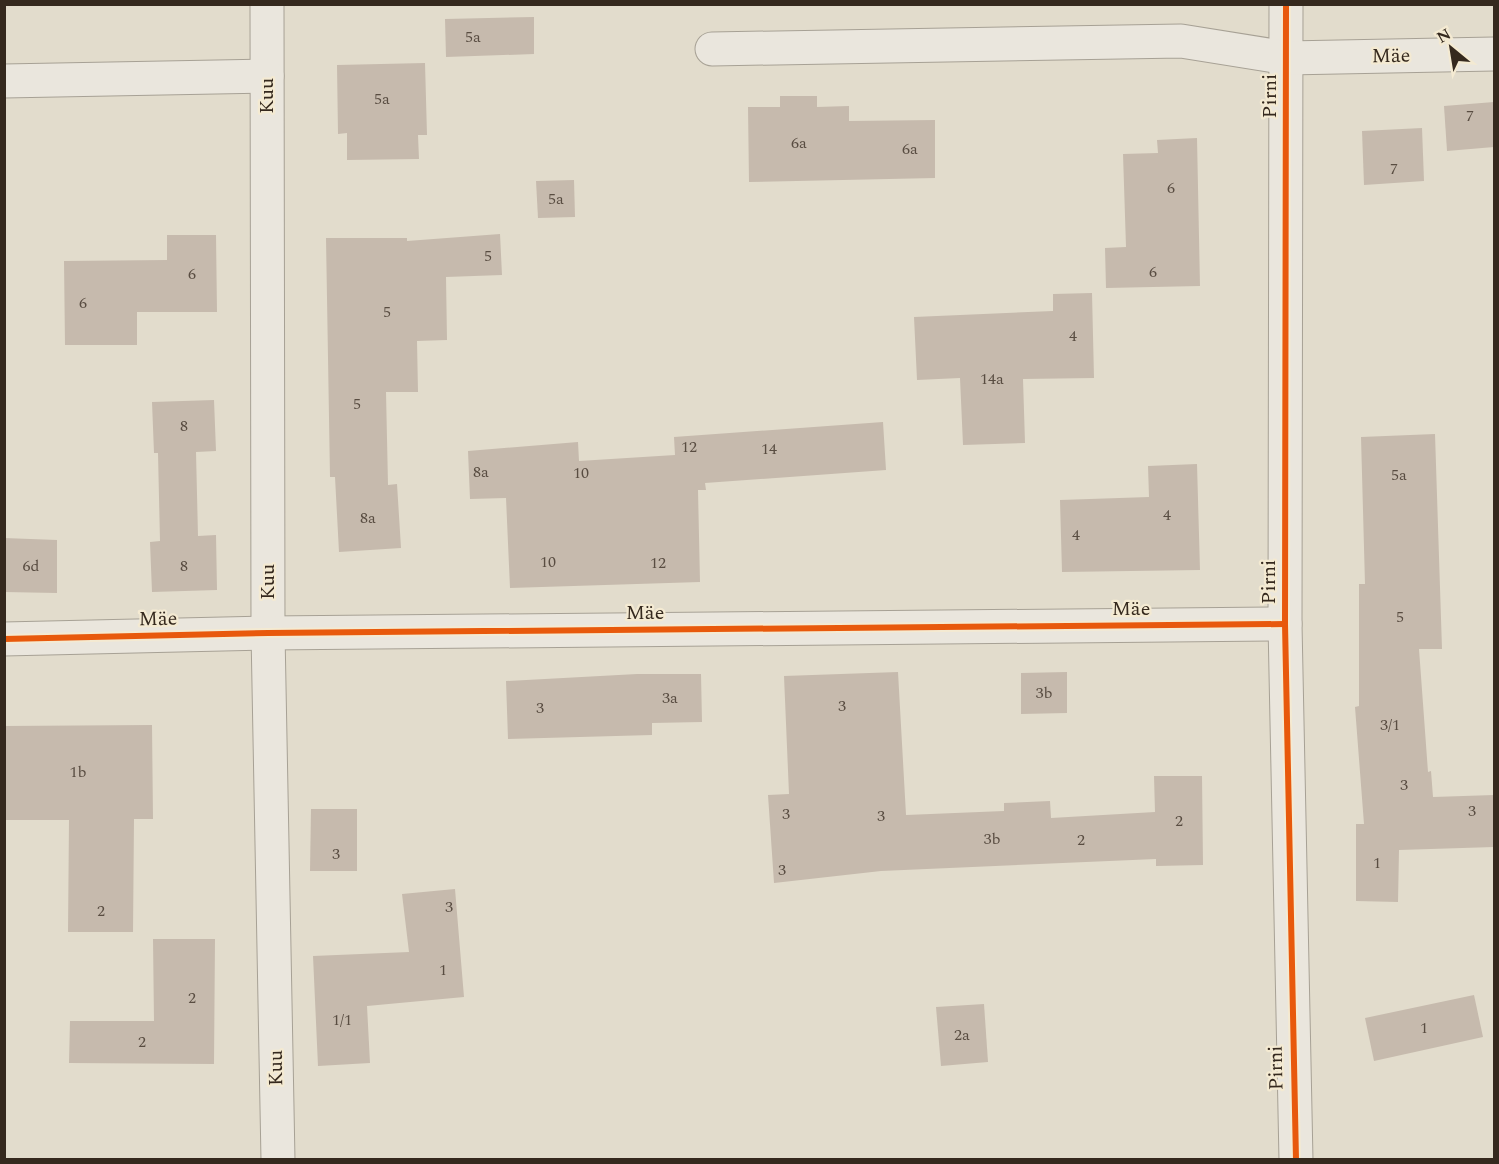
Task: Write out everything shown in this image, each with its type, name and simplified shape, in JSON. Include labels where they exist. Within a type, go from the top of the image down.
[{"type":"street","name":"Kuu","points":[[267,4],[268,633],[278,1160]]},
{"type":"street","name":"Pirni","points":[[1286,4],[1285,624],[1296,1160]]},
{"type":"street","name":"Mäe","points":[[712,49],[1181,41],[1287,58],[1494,54]]},
{"type":"street","points":[[4,81],[267,76]]},
{"type":"street","name":"Mäe","points":[[4,639],[268,633],[1285,624]]},
{"type":"building","points":[[534,17],[534,54],[446,57],[445,19]]},
{"type":"building","points":[[425,63],[427,135],[418,135],[419,159],[347,160],[347,133],[338,134],[337,65]]},
{"type":"building","points":[[780,96],[817,96],[817,107],[849,106],[849,121],[935,120],[935,178],[749,182],[748,107],[780,107]]},
{"type":"building","points":[[1494,102],[1494,147],[1447,151],[1444,106]]},
{"type":"building","points":[[1422,128],[1424,181],[1364,185],[1362,131]]},
{"type":"building","points":[[1197,138],[1200,286],[1106,288],[1105,248],[1126,247],[1123,154],[1158,153],[1157,140]]},
{"type":"building","points":[[574,180],[575,217],[538,218],[536,181]]},
{"type":"building","points":[[500,234],[502,275],[446,277],[447,340],[417,341],[418,392],[386,392],[388,485],[397,484],[401,548],[339,552],[335,477],[330,477],[326,238],[407,238],[407,241]]},
{"type":"building","points":[[167,235],[216,235],[217,312],[137,312],[137,345],[65,345],[64,261],[167,260]]},
{"type":"building","points":[[1092,293],[1094,378],[1023,379],[1025,443],[963,445],[960,378],[917,380],[914,317],[1053,311],[1053,294]]},
{"type":"building","points":[[214,400],[216,451],[196,452],[198,536],[216,535],[217,590],[152,592],[150,542],[160,541],[158,453],[154,453],[152,402]]},
{"type":"building","points":[[883,422],[886,470],[705,483],[706,490],[698,490],[700,582],[510,588],[506,498],[470,499],[468,451],[578,442],[579,461],[675,455],[674,437]]},
{"type":"building","points":[[1435,434],[1442,649],[1419,649],[1428,772],[1431,771],[1433,797],[1494,795],[1494,847],[1399,850],[1398,902],[1356,901],[1356,824],[1364,824],[1355,707],[1359,706],[1359,584],[1365,584],[1361,437]]},
{"type":"building","points":[[1197,464],[1200,570],[1062,572],[1060,500],[1149,497],[1148,466]]},
{"type":"building","points":[[4,538],[57,540],[57,593],[4,592]]},
{"type":"building","points":[[898,672],[906,815],[1004,811],[1004,803],[1050,801],[1051,818],[1155,812],[1154,776],[1202,776],[1203,865],[1156,866],[1156,859],[881,871],[774,883],[768,795],[789,794],[784,676]]},
{"type":"building","points":[[1067,672],[1067,713],[1021,714],[1021,673]]},
{"type":"building","points":[[637,674],[701,674],[702,722],[652,723],[652,735],[508,739],[506,681]]},
{"type":"building","points":[[152,725],[153,819],[134,819],[133,932],[68,932],[69,820],[4,820],[4,726]]},
{"type":"building","points":[[311,809],[357,809],[357,871],[310,871]]},
{"type":"building","points":[[455,889],[464,997],[367,1006],[370,1063],[318,1066],[313,956],[409,952],[402,894]]},
{"type":"building","points":[[153,939],[215,939],[214,1064],[69,1063],[70,1021],[154,1021]]},
{"type":"building","points":[[1474,995],[1483,1037],[1374,1061],[1365,1018]]},
{"type":"building","points":[[984,1004],[988,1062],[941,1066],[936,1007]]},
{"type":"cycle path","points":[[1286,4],[1285,624],[1296,1160]]},
{"type":"cycle path","points":[[4,639],[268,633],[1285,624]]}]
